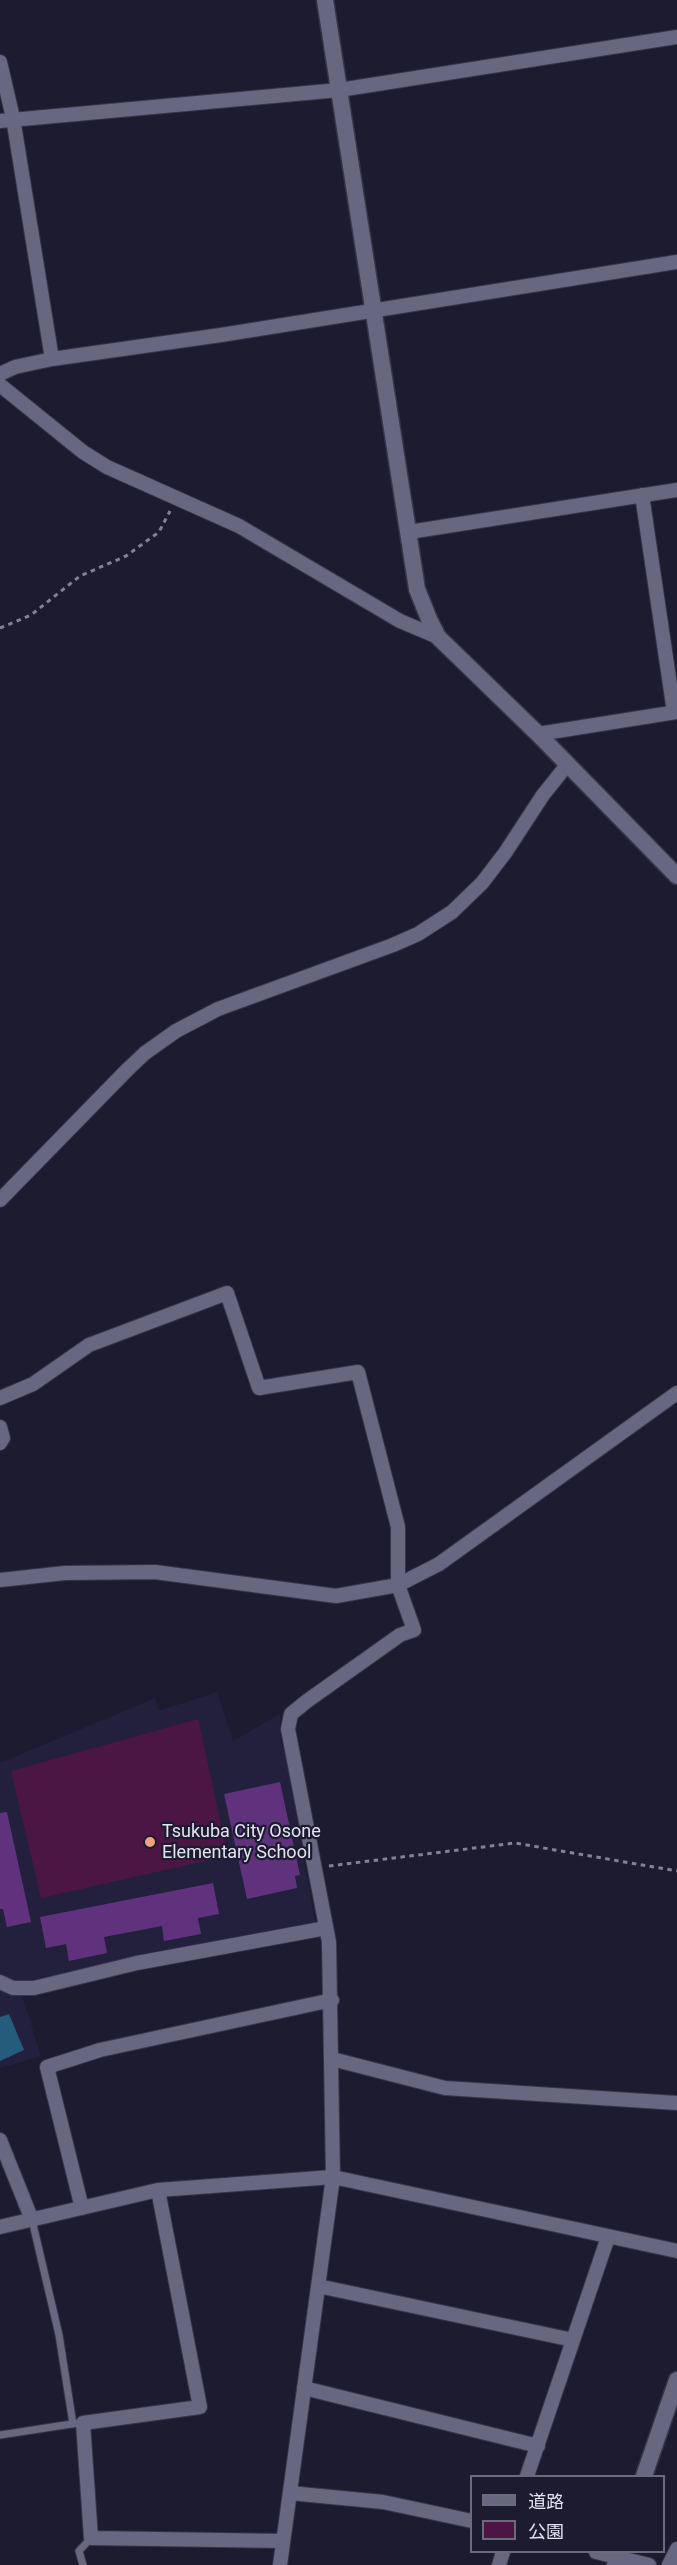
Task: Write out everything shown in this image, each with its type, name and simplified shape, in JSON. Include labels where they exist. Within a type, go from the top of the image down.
[{"type":"street","points":[[325,0],[417,589],[438,637]]},
{"type":"street","points":[[7,119],[339,90],[677,37]]},
{"type":"street","points":[[0,62],[7,119],[52,359]]},
{"type":"street","points":[[0,374],[52,359],[221,335],[677,262]]},
{"type":"street","points":[[0,385],[83,452],[107,467],[239,526],[400,621],[438,637],[538,734],[677,876]]},
{"type":"street","points":[[409,532],[677,490]]},
{"type":"street","points":[[538,734],[675,712],[642,495]]},
{"type":"street","points":[[0,1200],[127,1070],[145,1053],[176,1031],[218,1009],[402,942],[452,912],[482,883],[505,854],[543,795],[567,765]]},
{"type":"street","points":[[0,1398],[33,1384],[89,1345],[227,1293],[259,1388],[358,1372],[398,1527],[399,1585],[414,1630],[400,1635],[291,1714],[288,1729],[329,1942],[332,2000],[333,2177],[280,2565]]},
{"type":"street","points":[[0,1580],[65,1573],[155,1572],[336,1596],[399,1585],[439,1564],[677,1393]]},
{"type":"street","points":[[0,1427],[3,1438],[0,1443]]},
{"type":"street","points":[[0,1982],[13,1988],[34,1988],[136,1963],[326,1928]]},
{"type":"street","points":[[82,2208],[47,2067],[100,2050],[332,2000]]},
{"type":"street","points":[[332,2059],[446,2088],[677,2103]]},
{"type":"street","points":[[0,2140],[32,2220]]},
{"type":"street","points":[[0,2227],[158,2190],[333,2177],[677,2251]]},
{"type":"street","points":[[158,2190],[200,2407],[78,2423],[91,2538],[283,2541]]},
{"type":"street","points":[[527,2475],[608,2237]]},
{"type":"street","points":[[318,2286],[573,2340]]},
{"type":"street","points":[[644,2475],[677,2380]]},
{"type":"street","points":[[304,2388],[538,2446]]},
{"type":"street","points":[[290,2493],[383,2502],[470,2521]]},
{"type":"street","points":[[669,2565],[677,2548]]},
{"type":"street","points":[[600,2553],[649,2565]]},
{"type":"lane","points":[[0,2435],[78,2423],[32,2220]]},
{"type":"lane","points":[[83,2565],[79,2551],[91,2538]]},
{"type":"path","points":[[0,628],[31,615],[80,576],[126,556],[159,532],[176,499]]},
{"type":"path","points":[[316,1868],[515,1843],[677,1871]]},
{"type":"shaded area","name":"Tsukuba City Osone Elementary School","points":[[217,1692],[233,1741],[280,1714],[280,1739],[286,1756],[315,1922],[149,1953],[18,1983],[41,2056],[0,2068],[0,1763],[155,1698],[158,1711]]},
{"type":"green space","points":[[198,1719],[228,1856],[41,1898],[11,1771]]},
{"type":"water","points":[[9,2014],[24,2050],[0,2061],[0,2017]]},
{"type":"building","points":[[280,1782],[300,1875],[295,1876],[297,1888],[247,1899],[224,1794]]},
{"type":"building","points":[[7,1812],[31,1922],[7,1927],[3,1909],[0,1909],[0,1813]]},
{"type":"building","points":[[213,1883],[219,1914],[198,1918],[201,1934],[164,1941],[162,1926],[104,1937],[107,1953],[69,1961],[66,1944],[46,1948],[40,1917]]},
{"type":"place","name":"Tsukuba City Osone Elementary School","points":[[150,1842]]}]
